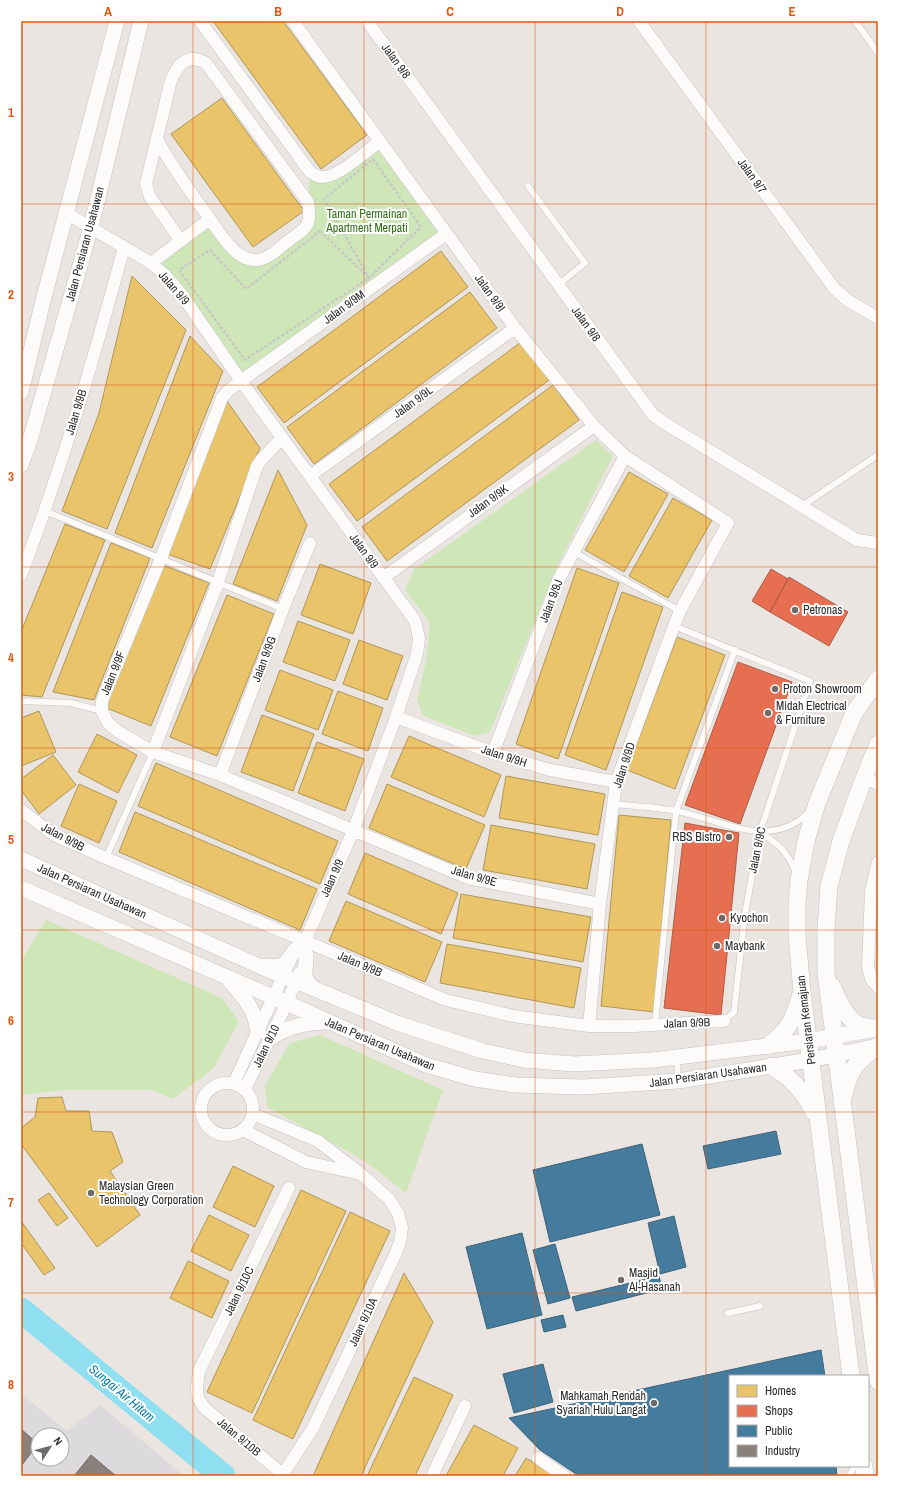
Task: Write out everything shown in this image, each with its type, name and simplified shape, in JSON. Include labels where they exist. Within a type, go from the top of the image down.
[{"type":"main road","name":"Persiaran Kemajuan","points":[[851,1375],[802,992],[797,936],[797,904],[799,880],[806,841],[817,803],[854,714],[878,679]]},
{"type":"main road","name":"Persiaran Kemajuan","points":[[878,744],[871,781],[841,841],[829,886],[826,928],[826,973],[878,1381]]},
{"type":"main road","points":[[826,973],[840,1003],[852,1020],[859,1025],[878,1029]]},
{"type":"main road","points":[[768,1046],[788,1029],[802,992]]},
{"type":"main road","points":[[843,1100],[846,1084],[852,1071],[861,1058],[878,1046]]},
{"type":"main road","points":[[771,1066],[783,1073],[804,1093],[817,1119]]},
{"type":"street","points":[[21,392],[116,21]]},
{"type":"street","name":"Jalan Persiaran Usahawan","points":[[21,465],[30,440],[91,227],[141,21]]},
{"type":"street","points":[[200,21],[310,172],[320,177],[329,176],[340,170],[379,142]]},
{"type":"street","name":"Jalan 9/9I","points":[[293,21],[379,142],[515,328],[594,426],[625,456],[728,523]]},
{"type":"street","name":"Jalan 9/8","points":[[367,21],[653,415],[858,540],[878,543]]},
{"type":"street","name":"Jalan 9/7","points":[[638,21],[834,288],[847,300],[878,318]]},
{"type":"street","points":[[157,139],[168,160],[230,247],[242,256],[254,260],[266,258],[301,233],[308,225],[310,215],[308,202],[206,63],[199,59],[190,59],[181,64],[174,72],[170,84],[146,184],[150,198],[181,240]]},
{"type":"street","name":"Jalan 9/9","points":[[66,213],[151,263],[165,275],[182,295],[241,381],[415,621],[418,638],[416,654],[396,717],[353,831],[290,979]]},
{"type":"street","points":[[151,263],[210,219]]},
{"type":"street","name":"Jalan 9/9M","points":[[241,381],[446,234]]},
{"type":"street","name":"Jalan 9/9B","points":[[21,575],[45,511],[99,341],[124,248]]},
{"type":"street","name":"Jalan 9/9L","points":[[310,476],[515,328]]},
{"type":"street","name":"Jalan 9/9F","points":[[241,381],[228,391],[222,398],[218,407],[161,558],[102,701],[102,711],[108,723],[117,731],[153,752],[220,776],[353,831]]},
{"type":"street","name":"Jalan 9/9K","points":[[383,578],[594,426]]},
{"type":"street","points":[[153,752],[218,582],[257,466],[282,438]]},
{"type":"street","name":"Jalan 9/9J","points":[[493,754],[559,579],[625,456]]},
{"type":"street","name":"Jalan 9/9D","points":[[589,1026],[600,904],[616,782],[680,611],[728,523]]},
{"type":"street","name":"Jalan 9/9G","points":[[220,776],[283,609],[310,543]]},
{"type":"street","name":"Jalan 9/9H","points":[[396,717],[493,754],[550,770],[616,782]]},
{"type":"street","name":"Jalan 9/9B","points":[[21,810],[54,835],[285,933],[302,948],[329,951],[446,1000],[513,1016],[589,1026],[634,1026],[724,1021]]},
{"type":"street","name":"Jalan 9/9E","points":[[353,831],[468,878],[600,904]]},
{"type":"street","name":"Jalan Persiaran Usahawan","points":[[21,859],[259,966],[397,1023],[483,1051],[524,1060],[574,1064],[677,1058],[835,1037],[878,1029]]},
{"type":"street","points":[[878,862],[871,891],[868,967],[871,979],[878,987]]},
{"type":"street","name":"Jalan Persiaran Usahawan","points":[[21,888],[329,1022],[426,1066],[475,1079],[516,1085],[584,1087],[678,1082],[810,1060],[878,1046]]},
{"type":"street","points":[[259,966],[281,966],[302,948]]},
{"type":"street","points":[[302,948],[304,975],[308,983],[317,990]]},
{"type":"street","points":[[226,977],[250,1006],[264,1035],[278,1033],[295,1027],[319,1022],[329,1022]]},
{"type":"street","name":"Jalan 9/10","points":[[245,1090],[264,1035],[290,979]]},
{"type":"street","name":"Jalan 9/10","points":[[234,1083],[264,1035]]},
{"type":"street","points":[[222,1083],[234,1083],[245,1090],[253,1102],[253,1114],[250,1122],[243,1130],[233,1134],[216,1132],[209,1127],[204,1119],[202,1104],[205,1095],[213,1087],[222,1083]]},
{"type":"street","name":"Jalan 9/10A","points":[[253,1114],[318,1141],[361,1174],[389,1199],[398,1213],[402,1228],[400,1242],[313,1428],[284,1475]]},
{"type":"street","name":"Jalan 9/10A","points":[[243,1130],[306,1162],[361,1174]]},
{"type":"street","name":"Jalan 9/10C","points":[[196,1395],[199,1371],[289,1188]]},
{"type":"street","name":"Jalan 9/10B","points":[[196,1395],[207,1410],[284,1475]]},
{"type":"street","points":[[432,1476],[465,1406]]},
{"type":"street","points":[[538,1458],[564,1476]]},
{"type":"lane","points":[[855,21],[878,53]]},
{"type":"lane","points":[[528,186],[585,263],[558,285]]},
{"type":"lane","points":[[802,506],[878,455]]},
{"type":"lane","points":[[45,511],[283,609]]},
{"type":"lane","points":[[574,552],[680,611]]},
{"type":"lane","points":[[655,1024],[676,811],[735,650],[674,626]]},
{"type":"lane","name":"Jalan 9/9C","points":[[724,1021],[734,1012],[745,914],[760,832],[810,681],[735,650]]},
{"type":"lane","points":[[21,701],[55,701],[71,703],[102,711]]},
{"type":"lane","points":[[106,858],[153,752]]},
{"type":"lane","points":[[613,804],[676,811],[760,832],[790,826],[805,816],[817,803]]},
{"type":"lane","points":[[760,832],[781,846],[792,862],[799,880]]},
{"type":"lane","points":[[677,1058],[678,1082]]},
{"type":"lane","points":[[728,1313],[760,1306]]},
{"type":"lane","points":[[849,1476],[854,1467]]},
{"type":"path","points":[[369,278],[320,231],[246,289],[210,250],[179,270],[245,360],[369,278],[421,227],[372,159],[324,199],[369,278]]},
{"type":"shaded area","points":[[21,1394],[62,1427],[30,1427],[30,1467],[70,1467],[70,1429],[100,1405],[184,1476],[21,1476]]},
{"type":"green space","name":"Taman Permainan Apartment Merpati","points":[[379,142],[446,234],[241,381],[151,263],[210,219],[230,247],[254,260],[301,233],[308,202],[310,172],[320,177]]},
{"type":"green space","points":[[596,440],[613,456],[557,567],[490,732],[474,736],[422,715],[417,698],[426,662],[430,623],[405,590],[414,569]]},
{"type":"green space","points":[[46,920],[222,998],[239,1021],[214,1068],[173,1099],[151,1090],[65,1090],[21,1095],[21,961]]},
{"type":"green space","points":[[320,1035],[443,1090],[406,1193],[365,1161],[267,1107],[265,1085],[290,1043]]},
{"type":"building: Homes","points":[[213,21],[283,21],[367,135],[321,169]]},
{"type":"building: Homes","points":[[222,98],[304,211],[253,247],[171,134]]},
{"type":"building: Homes","points":[[441,251],[468,287],[284,423],[257,387]]},
{"type":"building: Homes","points":[[132,276],[186,330],[107,529],[62,511],[99,413]]},
{"type":"building: Homes","points":[[470,292],[497,328],[314,464],[287,427]]},
{"type":"building: Homes","points":[[190,336],[223,371],[152,548],[115,533]]},
{"type":"building: Homes","points":[[521,342],[549,380],[357,521],[329,484]]},
{"type":"building: Homes","points":[[553,385],[579,420],[387,561],[362,527]]},
{"type":"building: Homes","points":[[227,401],[260,448],[210,569],[167,554]]},
{"type":"building: Homes","points":[[278,470],[307,525],[277,601],[233,584]]},
{"type":"building: Homes","points":[[629,472],[668,494],[624,572],[585,550]]},
{"type":"building: Homes","points":[[673,498],[712,520],[668,598],[629,576]]},
{"type":"building: Homes","points":[[65,524],[105,540],[42,697],[21,695],[21,632]]},
{"type":"building: Homes","points":[[111,543],[150,558],[94,700],[53,692]]},
{"type":"building: Homes","points":[[160,564],[209,583],[151,726],[104,707]]},
{"type":"building: Homes","points":[[320,564],[371,583],[353,634],[301,615]]},
{"type":"building: Homes","points":[[577,568],[619,583],[558,759],[516,744]]},
{"type":"building: Homes","points":[[622,592],[663,607],[606,770],[565,755]]},
{"type":"building: Homes","points":[[227,595],[274,614],[217,756],[170,737]]},
{"type":"building: Homes","points":[[298,621],[350,640],[335,681],[283,662]]},
{"type":"building: Homes","points":[[677,637],[725,655],[675,789],[627,770]]},
{"type":"building: Homes","points":[[359,640],[403,656],[387,700],[343,684]]},
{"type":"building: Homes","points":[[280,670],[333,690],[318,730],[265,710]]},
{"type":"building: Homes","points":[[338,691],[383,708],[368,751],[322,734]]},
{"type":"building: Homes","points":[[39,711],[56,752],[21,766],[21,718]]},
{"type":"building: Homes","points":[[262,715],[314,734],[293,791],[241,772]]},
{"type":"building: Homes","points":[[97,734],[137,755],[118,793],[78,772]]},
{"type":"building: Homes","points":[[409,736],[501,775],[484,817],[391,777]]},
{"type":"building: Homes","points":[[317,742],[364,759],[345,811],[298,793]]},
{"type":"building: Homes","points":[[53,755],[76,785],[39,814],[21,790],[21,779]]},
{"type":"building: Homes","points":[[156,763],[338,841],[320,884],[138,806]]},
{"type":"building: Homes","points":[[506,776],[605,794],[598,835],[499,818]]},
{"type":"building: Homes","points":[[79,784],[117,801],[99,843],[61,826]]},
{"type":"building: Homes","points":[[387,784],[485,825],[466,869],[369,828]]},
{"type":"building: Homes","points":[[135,812],[317,889],[300,930],[119,852]]},
{"type":"building: Homes","points":[[619,815],[671,820],[654,1012],[601,1006]]},
{"type":"building: Homes","points":[[491,825],[595,844],[587,889],[483,870]]},
{"type":"building: Homes","points":[[365,853],[458,893],[441,934],[348,894]]},
{"type":"building: Homes","points":[[461,894],[591,917],[583,962],[453,938]]},
{"type":"building: Homes","points":[[346,901],[442,942],[425,982],[329,941]]},
{"type":"building: Homes","points":[[447,944],[581,968],[574,1008],[440,983]]},
{"type":"building: Homes","name":"Malaysian Green Technology Corporation","points":[[62,1097],[66,1111],[89,1111],[92,1131],[112,1132],[123,1162],[110,1171],[140,1215],[97,1247],[21,1144],[21,1128],[35,1117],[38,1098]]},
{"type":"building: Homes","points":[[233,1166],[274,1186],[255,1227],[213,1207]]},
{"type":"building: Homes","points":[[301,1190],[346,1211],[252,1413],[207,1392]]},
{"type":"building: Homes","points":[[49,1193],[68,1218],[57,1226],[38,1200]]},
{"type":"building: Homes","points":[[350,1212],[390,1231],[293,1439],[253,1420]]},
{"type":"building: Homes","points":[[209,1215],[249,1235],[231,1271],[191,1251]]},
{"type":"building: Homes","points":[[21,1221],[55,1268],[44,1275],[21,1243]]},
{"type":"building: Homes","points":[[188,1261],[229,1281],[212,1318],[170,1298]]},
{"type":"building: Homes","points":[[404,1273],[433,1322],[361,1476],[313,1476]]},
{"type":"building: Homes","points":[[414,1377],[453,1395],[415,1476],[367,1476]]},
{"type":"building: Homes","points":[[729,1403],[729,1467],[775,1467],[776,1476],[693,1476],[686,1412],[698,1411],[698,1407]]},
{"type":"building: Homes","points":[[474,1425],[518,1448],[503,1476],[446,1476]]},
{"type":"building: Homes","points":[[526,1458],[555,1476],[515,1476]]},
{"type":"building: Shops","points":[[771,569],[788,579],[770,612],[752,601]]},
{"type":"building: Shops","points":[[789,577],[848,612],[829,646],[770,612]]},
{"type":"building: Shops","points":[[738,662],[792,682],[740,824],[685,805]]},
{"type":"building: Shops","points":[[685,823],[739,833],[721,1015],[664,1008]]},
{"type":"building: Public","points":[[776,1131],[781,1154],[708,1169],[703,1146]]},
{"type":"building: Public","points":[[642,1144],[660,1215],[550,1242],[533,1170]]},
{"type":"building: Public","points":[[674,1216],[686,1267],[660,1274],[648,1223]]},
{"type":"building: Public","points":[[522,1233],[542,1315],[487,1329],[466,1247]]},
{"type":"building: Public","points":[[555,1244],[570,1298],[548,1304],[533,1250]]},
{"type":"building: Public","points":[[659,1276],[662,1289],[576,1311],[572,1297]]},
{"type":"building: Public","points":[[563,1315],[566,1327],[544,1332],[541,1320]]},
{"type":"building: Public","name":"Mahkamah Rendah Syariah Hulu Langat","points":[[821,1350],[825,1375],[729,1375],[729,1467],[836,1467],[837,1476],[579,1476],[540,1450],[509,1418]]},
{"type":"building: Public","points":[[543,1364],[553,1402],[514,1413],[503,1374]]},
{"type":"building: Industry","points":[[21,1429],[30,1437],[30,1454],[21,1466]]},
{"type":"building: Industry","points":[[91,1455],[116,1476],[74,1476]]},
{"type":"waterway","name":"Sungai Air Hitam","points":[[21,1310],[223,1476]]},
{"type":"place","name":"Petronas","points":[[795,610]]},
{"type":"place","name":"Proton Showroom","points":[[775,689]]},
{"type":"place","name":"Midah Electrical & Furniture","points":[[768,713]]},
{"type":"place","name":"RBS Bistro","points":[[729,837]]},
{"type":"place","name":"Kyochon","points":[[722,918]]},
{"type":"place","name":"Maybank","points":[[717,946]]},
{"type":"place","name":"Malaysian Green Technology Corporation","points":[[91,1193]]},
{"type":"place","name":"Masjid Al-Hasanah","points":[[621,1280]]},
{"type":"place","name":"Mahkamah Rendah Syariah Hulu Langat","points":[[654,1403]]}]
